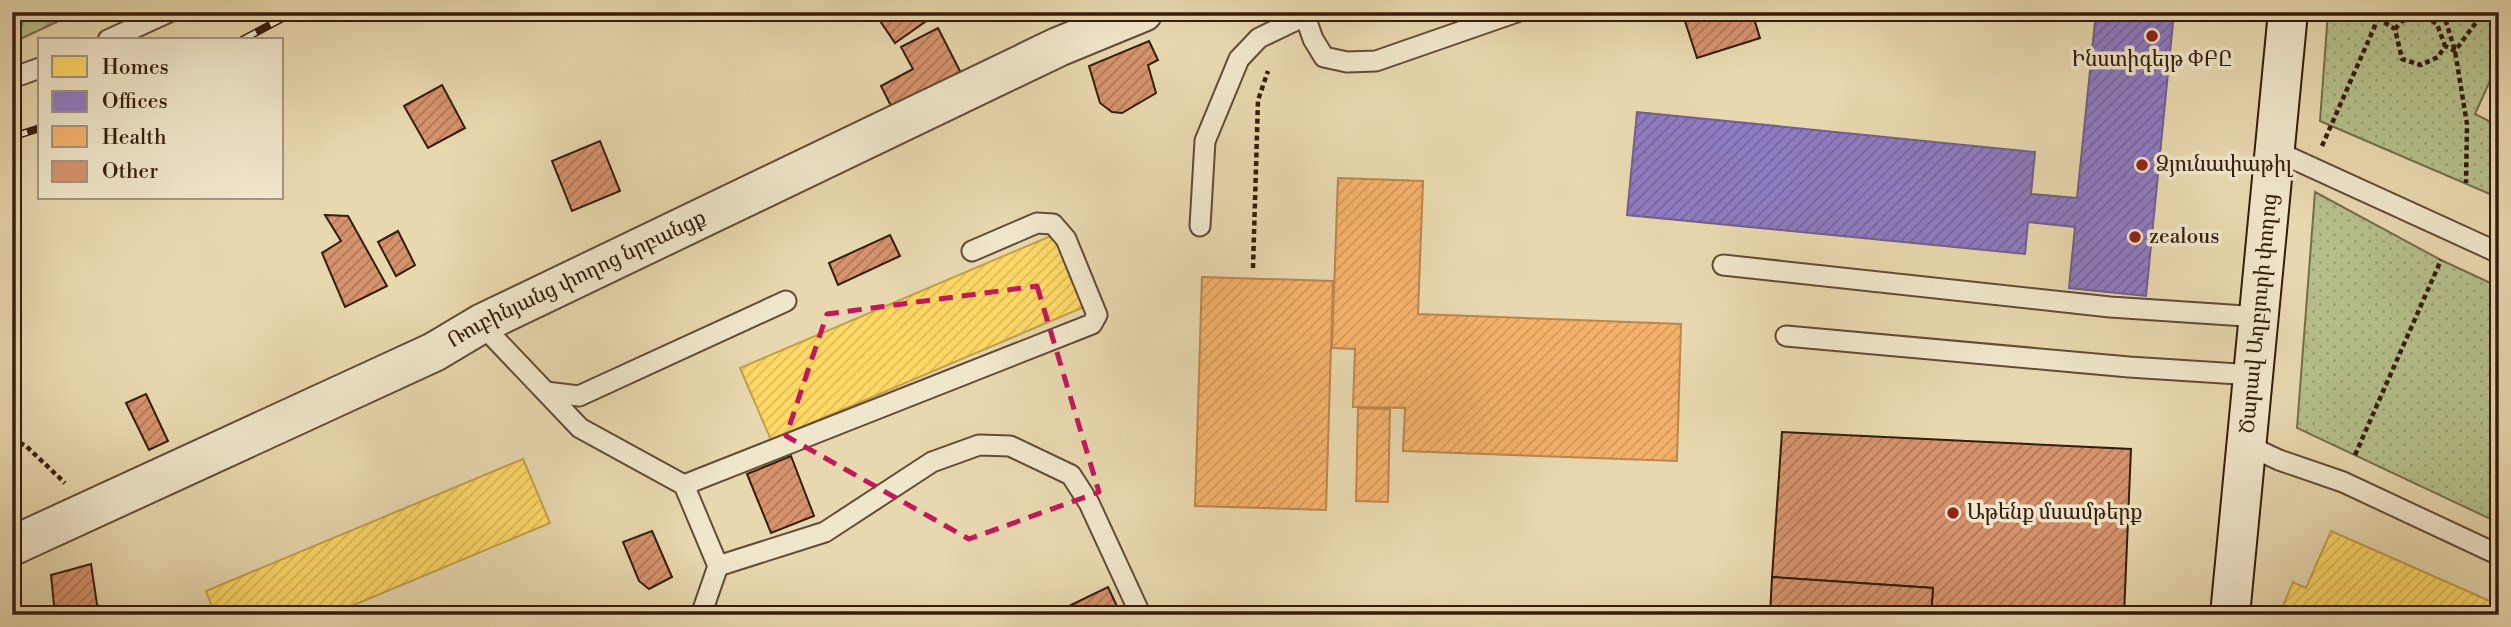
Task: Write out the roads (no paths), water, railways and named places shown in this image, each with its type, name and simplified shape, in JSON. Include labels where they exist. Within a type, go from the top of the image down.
[{"type":"street","name":"Ռուբինյանց փողոց նրբանցք","points":[[12,546],[434,352],[481,324],[1045,53],[1103,20],[1143,12]]},
{"type":"street","name":"Ծարավ Աղբյուրի փողոց","points":[[2230,615],[2288,12]]},
{"type":"lane","points":[[112,38],[169,12]]},
{"type":"lane","points":[[1200,226],[1205,141],[1239,59],[1259,38],[1306,14],[1313,39],[1324,57],[1347,62],[1376,61],[1517,12]]},
{"type":"lane","points":[[12,78],[38,69]]},
{"type":"lane","points":[[2276,151],[2499,253]]},
{"type":"lane","points":[[684,485],[1092,324],[1097,314],[1066,239],[1053,224],[1037,223],[972,251]]},
{"type":"lane","points":[[1723,265],[2110,307],[2260,317]]},
{"type":"lane","points":[[546,392],[579,396],[786,301]]},
{"type":"lane","points":[[481,324],[580,428],[684,485],[718,566],[701,615]]},
{"type":"lane","points":[[1786,336],[2129,367],[2254,375]]},
{"type":"lane","points":[[2247,444],[2279,460],[2343,482],[2499,555]]},
{"type":"lane","points":[[718,566],[825,532],[932,462],[979,446],[1010,446],[1072,475],[1089,503],[1137,607]]},
{"type":"railway","points":[[246,38],[294,12]]},
{"type":"railway","points":[[12,137],[38,129]]},
{"type":"place","name":"Ինստիգեյթ ՓԲԸ","points":[[2152,36]]},
{"type":"place","name":"Ձյունափաթիլ","points":[[2142,165]]},
{"type":"place","name":"zealous","points":[[2135,237]]},
{"type":"place","name":"Աթենք մսամթերք","points":[[1953,513]]}]
